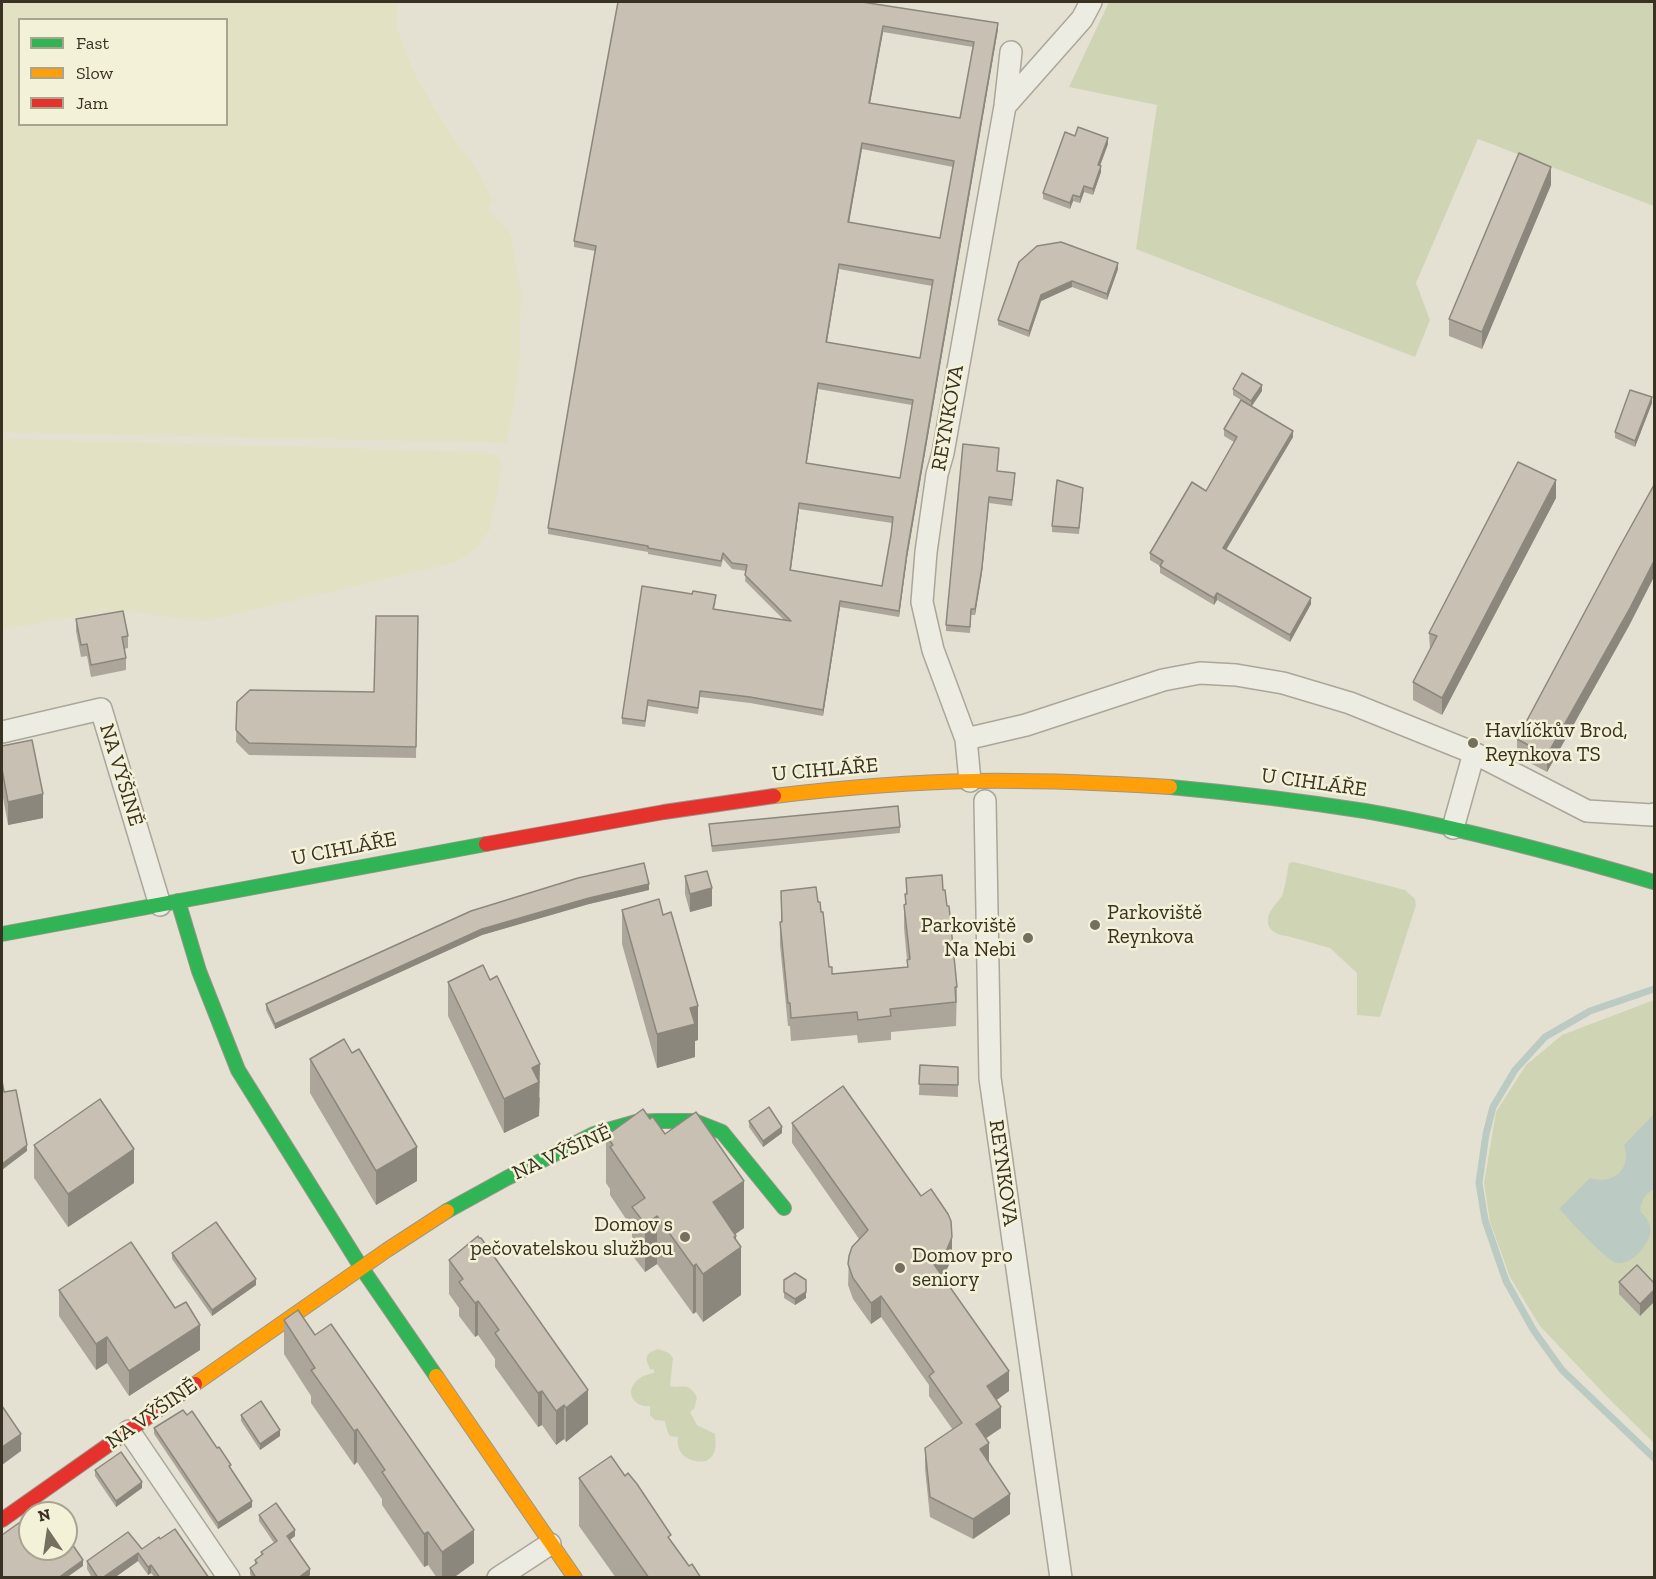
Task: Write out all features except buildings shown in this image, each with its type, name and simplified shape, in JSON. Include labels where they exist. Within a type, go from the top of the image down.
[{"type":"street","points":[[1005,106],[1082,19],[1091,2]]},
{"type":"street","name":"REYNKOVA","points":[[970,781],[966,739],[933,650],[922,602],[926,552],[937,474],[943,453],[1005,106],[1011,52]]},
{"type":"street","points":[[966,739],[1026,725],[1162,680],[1200,673],[1216,673],[1261,678],[1350,703],[1473,753],[1587,811],[1654,814]]},
{"type":"street","name":"NA VÝŠINĚ","points":[[2,732],[101,709],[169,903],[199,970],[238,1070],[361,1267],[575,1578]]},
{"type":"street","points":[[1453,828],[1473,753]]},
{"type":"street","name":"U CIHLÁŘE","points":[[2,934],[695,806],[835,789],[970,781],[1096,783],[1177,788],[1323,804],[1453,828],[1569,857],[1654,882]]},
{"type":"street","name":"REYNKOVA","points":[[985,801],[990,1078],[1060,1578]]},
{"type":"street","name":"NA VÝŠINĚ","points":[[2,1520],[361,1267],[455,1206],[594,1134],[636,1122],[694,1121],[722,1132],[784,1208]]},
{"type":"street","points":[[129,1431],[229,1578]]},
{"type":"street","points":[[498,1578],[550,1544]]},
{"type":"green space","points":[[2,2],[397,2],[397,29],[410,63],[450,133],[480,174],[493,200],[488,209],[511,235],[521,293],[519,372],[507,443],[2,432]]},
{"type":"green space","points":[[1109,2],[1654,2],[1654,206],[1478,139],[1416,283],[1430,320],[1415,357],[1136,249],[1157,105],[1069,87]]},
{"type":"green space","points":[[2,438],[484,452],[498,457],[502,466],[490,529],[478,547],[449,564],[206,621],[119,610],[2,629]]},
{"type":"green space","points":[[1294,862],[1405,890],[1415,899],[1416,905],[1380,1017],[1357,1015],[1357,973],[1330,948],[1281,935],[1270,927],[1269,914],[1283,893],[1289,863]]},
{"type":"green space","points":[[1654,1000],[1654,1443],[1540,1326],[1510,1277],[1490,1222],[1484,1183],[1496,1112],[1526,1065],[1562,1035]]},
{"type":"green space","points":[[658,1349],[669,1353],[673,1358],[670,1386],[691,1389],[697,1398],[694,1409],[690,1412],[697,1425],[715,1434],[714,1453],[706,1461],[694,1461],[681,1453],[678,1437],[670,1436],[665,1421],[655,1420],[650,1415],[650,1406],[638,1404],[632,1397],[632,1387],[635,1382],[643,1376],[654,1373],[654,1370],[650,1369],[647,1356]]},
{"type":"shaded area","points":[[1654,1114],[1654,1189],[1644,1198],[1640,1211],[1650,1228],[1649,1238],[1643,1249],[1633,1258],[1617,1263],[1596,1247],[1559,1209],[1590,1178],[1607,1179],[1619,1173],[1625,1161],[1624,1145]]},
{"type":"waterway","points":[[1654,989],[1590,1011],[1545,1037],[1515,1070],[1493,1107],[1486,1134],[1479,1183],[1485,1220],[1506,1281],[1534,1331],[1562,1370],[1654,1458]]},
{"type":"traffic: fast","points":[[1170,787],[1365,811],[1438,825],[1511,842],[1654,882]]},
{"type":"traffic: fast","points":[[2,934],[486,844]]},
{"type":"traffic: fast","points":[[178,901],[199,971],[238,1070],[361,1267],[436,1376]]},
{"type":"traffic: fast","points":[[447,1211],[594,1134],[636,1122],[657,1121],[694,1121],[722,1132],[784,1208]]},
{"type":"traffic: slow","points":[[774,796],[874,786],[974,781],[1072,782],[1170,787]]},
{"type":"traffic: slow","points":[[195,1384],[387,1250],[447,1211]]},
{"type":"traffic: slow","points":[[436,1376],[575,1578]]},
{"type":"traffic: jam","points":[[486,844],[664,812],[774,796]]},
{"type":"traffic: jam","points":[[2,1520],[195,1384]]},
{"type":"place","name":"Havlíčkův Brod, Reynkova TS","points":[[1473,743]]},
{"type":"place","name":"Parkoviště Reynkova","points":[[1095,925]]},
{"type":"place","name":"Parkoviště Na Nebi","points":[[1028,938]]},
{"type":"place","name":"Domov s pečovatelskou službou","points":[[685,1237]]},
{"type":"place","name":"Domov pro seniory","points":[[900,1268]]}]
